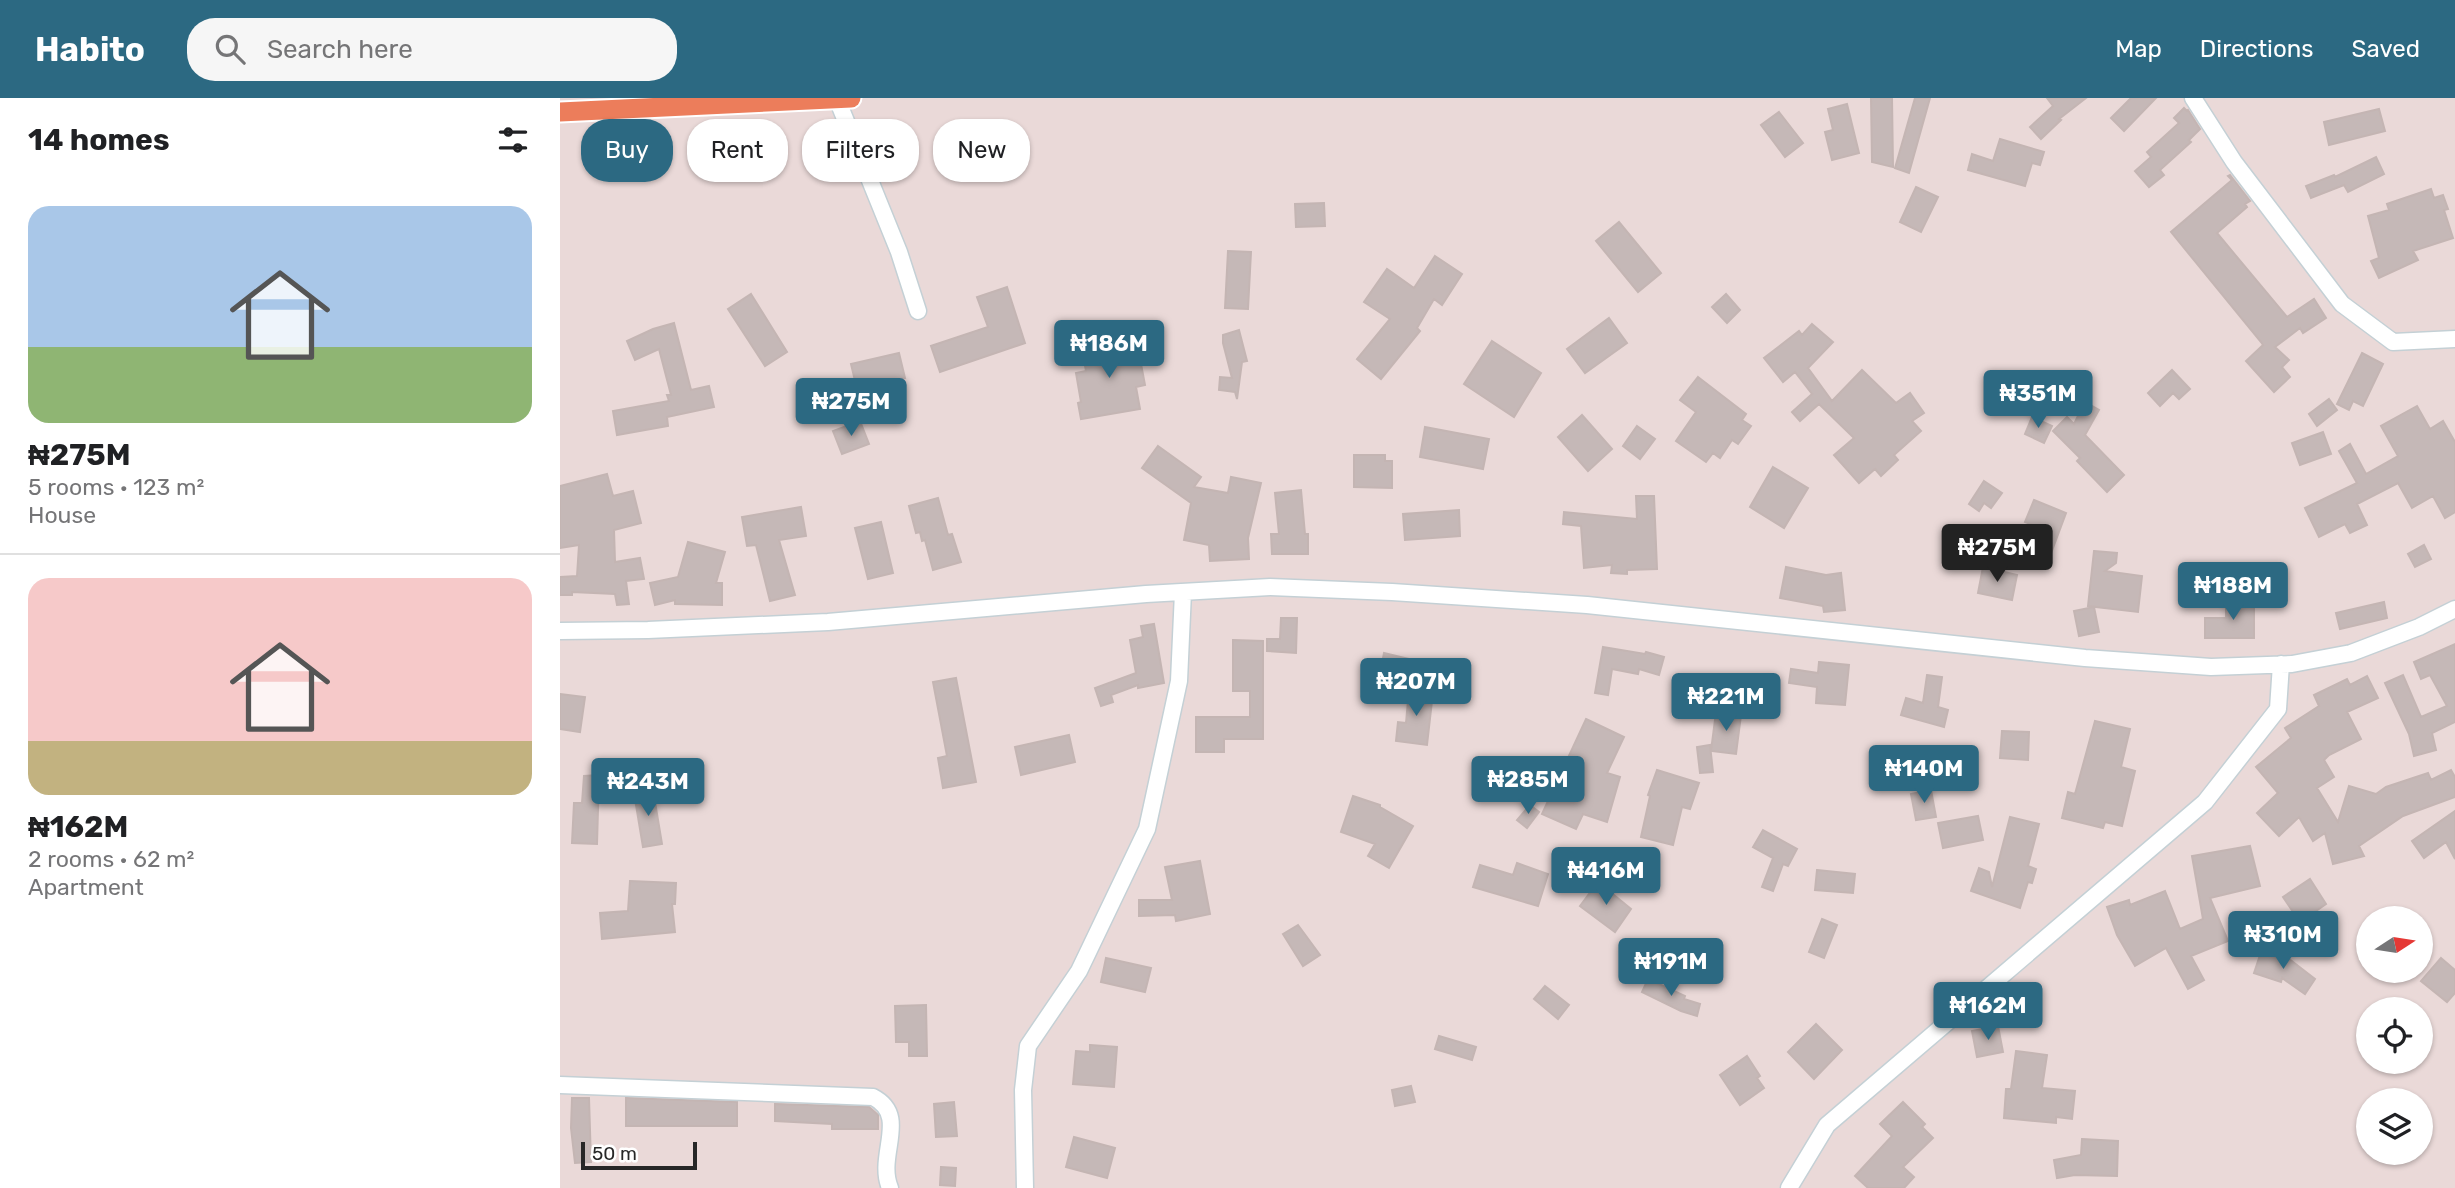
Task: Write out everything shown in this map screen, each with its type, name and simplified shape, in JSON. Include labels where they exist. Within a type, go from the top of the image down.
[{"type":"main road","points":[[560,112],[656,103],[851,98]]},
{"type":"street","points":[[2193,98],[2234,162],[2342,304],[2393,342],[2455,339]]},
{"type":"street","points":[[837,99],[899,251],[918,311]]},
{"type":"street","points":[[560,631],[828,622],[1270,587],[1587,605],[2085,658],[2211,667],[2281,664],[2351,653],[2419,627],[2455,609]]},
{"type":"street","points":[[1025,1188],[1023,1090],[1028,1046],[1079,971],[1147,829],[1180,681],[1184,592]]},
{"type":"street","points":[[1789,1188],[1827,1125],[2205,802],[2278,709],[2281,664]]},
{"type":"street","points":[[560,1085],[873,1097],[882,1102],[890,1113],[891,1133],[885,1158],[886,1177],[890,1188]]},
{"type":"building","points":[[1871,98],[1892,98],[1893,167],[1872,162]]},
{"type":"building","points":[[1915,98],[1930,98],[1909,173],[1895,168]]},
{"type":"building","points":[[2047,98],[2086,98],[2059,119],[2061,120],[2041,139],[2030,127],[2053,106]]},
{"type":"building","points":[[2131,98],[2156,98],[2124,131],[2111,118]]},
{"type":"building","points":[[1847,104],[1859,153],[1832,160],[1825,132],[1833,130],[1828,109]]},
{"type":"building","points":[[2184,108],[2200,129],[2189,140],[2191,142],[2160,170],[2164,175],[2149,187],[2135,171],[2151,157],[2147,152],[2179,123],[2174,118]]},
{"type":"building","points":[[2379,109],[2385,131],[2329,145],[2324,122]]},
{"type":"building","points":[[1779,112],[1803,143],[1785,157],[1761,125]]},
{"type":"building","points":[[2000,139],[2044,152],[2040,165],[2032,163],[2025,186],[1968,170],[1972,154],[1993,161]]},
{"type":"building","points":[[2376,157],[2384,174],[2348,192],[2344,185],[2311,198],[2306,186],[2334,175],[2335,177]]},
{"type":"building","points":[[2230,175],[2250,201],[2245,204],[2247,207],[2217,233],[2287,317],[2314,299],[2326,318],[2303,333],[2300,328],[2275,347],[2289,360],[2282,367],[2290,377],[2274,392],[2246,361],[2263,345],[2171,232],[2232,180],[2228,176]]},
{"type":"building","points":[[1916,187],[1938,197],[1921,232],[1900,222]]},
{"type":"building","points":[[2431,189],[2434,198],[2443,195],[2448,209],[2444,210],[2453,238],[2413,251],[2418,260],[2379,278],[2371,261],[2379,258],[2368,216],[2389,210],[2387,204]]},
{"type":"building","points":[[1324,203],[1325,226],[1296,227],[1295,204]]},
{"type":"building","points":[[1619,222],[1661,273],[1638,292],[1596,241]]},
{"type":"building","points":[[1228,251],[1251,252],[1248,309],[1225,308]]},
{"type":"building","points":[[1435,256],[1462,274],[1442,305],[1434,299],[1417,328],[1420,331],[1381,379],[1357,359],[1390,319],[1364,302],[1387,269],[1414,288]]},
{"type":"building","points":[[1007,287],[1025,343],[940,372],[931,346],[988,327],[977,297]]},
{"type":"building","points":[[751,294],[787,352],[765,366],[728,309]]},
{"type":"building","points":[[1726,294],[1740,310],[1727,323],[1712,307]]},
{"type":"building","points":[[1609,318],[1627,343],[1585,373],[1567,349]]},
{"type":"building","points":[[674,323],[691,390],[709,386],[714,407],[667,417],[668,426],[617,435],[613,411],[669,401],[667,395],[671,395],[659,349],[635,360],[627,341]]},
{"type":"building","points":[[1812,324],[1833,342],[1808,368],[1832,401],[1862,370],[1896,403],[1910,393],[1924,413],[1912,421],[1921,431],[1894,455],[1898,460],[1881,476],[1875,469],[1859,483],[1834,455],[1854,438],[1819,404],[1800,421],[1792,412],[1812,394],[1795,372],[1783,382],[1764,358],[1799,331],[1802,335]]},
{"type":"building","points":[[1239,330],[1247,361],[1242,362],[1237,399],[1235,392],[1219,390],[1220,377],[1232,378],[1223,335]]},
{"type":"building","points":[[1492,341],[1541,373],[1514,417],[1464,384]]},
{"type":"building","points":[[1118,342],[1119,345],[1133,342],[1137,364],[1141,364],[1145,385],[1136,387],[1140,409],[1081,419],[1076,373],[1086,371],[1082,349]]},
{"type":"building","points":[[899,353],[905,378],[857,389],[851,364]]},
{"type":"building","points":[[2362,353],[2383,364],[2363,406],[2353,401],[2349,410],[2337,404]]},
{"type":"building","points":[[2172,370],[2190,389],[2179,399],[2173,393],[2160,406],[2148,393]]},
{"type":"building","points":[[1698,377],[1746,414],[1742,420],[1751,426],[1738,444],[1732,440],[1720,458],[1713,453],[1706,462],[1676,441],[1696,412],[1680,400]]},
{"type":"building","points":[[2329,399],[2337,410],[2317,426],[2309,414]]},
{"type":"building","points":[[2085,402],[2099,410],[2085,435],[2124,475],[2107,492],[2077,461],[2080,458],[2053,431],[2067,417],[2074,424]]},
{"type":"building","points":[[2417,406],[2430,429],[2443,421],[2455,442],[2455,512],[2445,518],[2433,496],[2412,508],[2398,483],[2357,504],[2367,525],[2350,533],[2345,524],[2319,537],[2305,508],[2357,483],[2339,451],[2350,444],[2366,474],[2398,456],[2381,426]]},
{"type":"building","points":[[1582,415],[1612,449],[1588,471],[1558,437]]},
{"type":"building","points":[[2032,417],[2052,426],[2044,443],[2025,434]]},
{"type":"building","points":[[860,421],[869,444],[842,454],[833,431]]},
{"type":"building","points":[[1637,426],[1655,439],[1640,459],[1623,446]]},
{"type":"building","points":[[1425,427],[1489,439],[1483,469],[1420,457]]},
{"type":"building","points":[[2323,432],[2331,454],[2300,465],[2292,443]]},
{"type":"building","points":[[1158,446],[1201,477],[1194,487],[1228,493],[1231,477],[1261,483],[1248,538],[1249,559],[1210,561],[1209,545],[1184,540],[1191,503],[1142,468]]},
{"type":"building","points":[[1354,455],[1385,455],[1385,461],[1392,461],[1392,488],[1354,487]]},
{"type":"building","points":[[1773,467],[1808,488],[1784,528],[1750,507]]},
{"type":"building","points":[[607,474],[613,496],[633,491],[641,523],[614,530],[615,562],[640,558],[644,579],[626,581],[629,604],[617,605],[615,594],[572,592],[572,595],[560,595],[560,577],[577,576],[579,545],[560,548],[560,486]]},
{"type":"building","points":[[1984,481],[2002,493],[1991,508],[1984,503],[1979,511],[1969,504]]},
{"type":"building","points":[[1301,490],[1305,534],[1308,534],[1308,554],[1272,554],[1271,534],[1279,534],[1275,493]]},
{"type":"building","points":[[1636,496],[1654,496],[1657,569],[1627,570],[1627,574],[1611,573],[1612,565],[1584,568],[1581,526],[1563,524],[1564,512],[1637,519]]},
{"type":"building","points":[[938,498],[948,535],[952,534],[961,562],[933,570],[925,540],[922,541],[920,532],[916,533],[909,506]]},
{"type":"building","points":[[2034,500],[2066,513],[2050,556],[2032,549],[2041,528],[2025,522]]},
{"type":"building","points":[[801,507],[806,536],[779,540],[795,595],[770,601],[756,545],[747,546],[742,517]]},
{"type":"building","points":[[1459,510],[1460,536],[1405,540],[1403,514]]},
{"type":"building","points":[[881,522],[893,573],[868,579],[855,528]]},
{"type":"building","points":[[688,542],[725,552],[716,583],[722,583],[722,605],[675,604],[675,600],[655,605],[650,583],[678,577]]},
{"type":"building","points":[[2424,545],[2431,559],[2415,567],[2408,554]]},
{"type":"building","points":[[2094,551],[2117,553],[2116,563],[2105,571],[2142,576],[2138,612],[2088,606]]},
{"type":"building","points":[[1786,567],[1826,575],[1841,573],[1845,610],[1824,612],[1823,606],[1780,598]]},
{"type":"building","points":[[1983,567],[2017,575],[2012,600],[1978,593]]},
{"type":"building","points":[[2226,602],[2254,602],[2254,638],[2205,638],[2205,618],[2226,618]]},
{"type":"building","points":[[2384,602],[2387,618],[2340,629],[2336,613]]},
{"type":"building","points":[[2094,607],[2099,632],[2079,636],[2074,611]]},
{"type":"building","points":[[1281,618],[1297,618],[1296,653],[1267,651],[1267,639],[1280,639]]},
{"type":"building","points":[[1154,624],[1164,683],[1138,688],[1138,685],[1111,695],[1113,702],[1101,706],[1095,688],[1136,673],[1130,640],[1143,637],[1141,626]]},
{"type":"building","points":[[1233,640],[1263,641],[1263,739],[1224,739],[1224,752],[1196,752],[1196,717],[1250,717],[1250,691],[1233,691]]},
{"type":"building","points":[[2455,644],[2455,722],[2432,733],[2436,750],[2414,756],[2409,734],[2385,683],[2403,675],[2421,717],[2447,706],[2430,675],[2421,679],[2414,662]]},
{"type":"building","points":[[1603,647],[1664,657],[1659,675],[1639,669],[1638,674],[1612,669],[1608,695],[1595,693]]},
{"type":"building","points":[[1384,653],[1409,659],[1405,679],[1380,674]]},
{"type":"building","points":[[1819,662],[1849,665],[1845,705],[1816,703],[1817,687],[1789,683],[1791,669],[1818,673]]},
{"type":"building","points":[[1927,675],[1942,677],[1938,707],[1948,710],[1944,727],[1901,715],[1906,698],[1923,703]]},
{"type":"building","points":[[2367,676],[2378,698],[2347,712],[2361,739],[2324,760],[2334,777],[2317,788],[2338,822],[2349,786],[2376,794],[2386,787],[2428,773],[2431,780],[2451,770],[2455,777],[2455,797],[2403,816],[2359,846],[2364,856],[2333,864],[2325,833],[2313,841],[2299,817],[2279,836],[2257,813],[2278,793],[2256,767],[2291,738],[2285,728],[2319,706],[2314,695],[2347,679],[2350,685]]},
{"type":"building","points":[[956,678],[976,782],[943,788],[938,758],[947,756],[933,682]]},
{"type":"building","points":[[1409,689],[1433,692],[1427,745],[1396,741],[1398,722],[1406,723]]},
{"type":"building","points":[[560,694],[585,697],[580,732],[560,729]]},
{"type":"building","points":[[1716,712],[1741,715],[1736,754],[1711,751]]},
{"type":"building","points":[[1586,719],[1624,737],[1607,773],[1620,777],[1607,822],[1583,814],[1576,829],[1542,814]]},
{"type":"building","points":[[2095,721],[2130,729],[2121,767],[2135,771],[2122,826],[2105,822],[2103,828],[2062,818],[2068,792],[2075,794]]},
{"type":"building","points":[[2002,731],[2029,732],[2028,760],[2000,758]]},
{"type":"building","points":[[1069,735],[1075,762],[1021,775],[1015,747]]},
{"type":"building","points":[[1710,745],[1713,772],[1700,773],[1697,747]]},
{"type":"building","points":[[1657,770],[1699,783],[1690,809],[1682,807],[1673,845],[1641,837],[1650,796],[1648,795]]},
{"type":"building","points":[[599,775],[597,844],[572,843],[574,803],[582,803],[584,776]]},
{"type":"building","points":[[653,790],[662,844],[643,847],[634,793]]},
{"type":"building","points":[[1931,790],[1936,817],[1916,820],[1911,794]]},
{"type":"building","points":[[1353,796],[1380,805],[1413,826],[1389,868],[1368,856],[1375,844],[1341,832]]},
{"type":"building","points":[[1530,805],[1539,812],[1527,828],[1517,820]]},
{"type":"building","points":[[2455,811],[2455,859],[2446,842],[2424,858],[2412,841]]},
{"type":"building","points":[[1978,816],[1983,840],[1943,848],[1938,823]]},
{"type":"building","points":[[2010,817],[2039,824],[2028,866],[2036,869],[2032,883],[2028,882],[2020,908],[1971,891],[1979,868],[1989,872],[1992,887]]},
{"type":"building","points":[[1763,830],[1797,849],[1788,866],[1783,864],[1773,891],[1762,887],[1773,858],[1753,847]]},
{"type":"building","points":[[2250,846],[2260,886],[2210,898],[2228,941],[2191,956],[2204,980],[2188,989],[2166,948],[2135,966],[2117,935],[2107,907],[2129,900],[2130,905],[2165,891],[2180,929],[2203,919],[2192,856]]},
{"type":"building","points":[[1200,861],[1210,914],[1176,921],[1175,915],[1139,916],[1139,900],[1172,900],[1165,867]]},
{"type":"building","points":[[1517,863],[1548,874],[1538,906],[1473,887],[1480,865],[1513,875]]},
{"type":"building","points":[[1817,870],[1855,874],[1853,893],[1815,890]]},
{"type":"building","points":[[2310,879],[2326,904],[2300,922],[2283,897]]},
{"type":"building","points":[[630,881],[676,883],[675,904],[672,904],[675,932],[602,939],[600,913],[628,911]]},
{"type":"building","points":[[1598,882],[1631,909],[1615,932],[1580,906]]},
{"type":"building","points":[[1822,919],[1837,925],[1824,958],[1809,952]]},
{"type":"building","points":[[1298,925],[1320,955],[1303,966],[1283,934]]},
{"type":"building","points":[[2262,949],[2289,959],[2315,979],[2305,994],[2282,978],[2281,982],[2254,973]]},
{"type":"building","points":[[1106,958],[1151,968],[1145,992],[1101,982]]},
{"type":"building","points":[[2441,958],[2455,970],[2455,993],[2447,1002],[2425,984],[2433,983],[2433,967]]},
{"type":"building","points":[[1648,979],[1685,996],[1684,999],[1700,1004],[1697,1016],[1642,992]]},
{"type":"building","points":[[1545,986],[1569,1005],[1558,1019],[1534,999]]},
{"type":"building","points":[[926,1005],[927,1056],[909,1056],[909,1042],[896,1042],[895,1006]]},
{"type":"building","points":[[1816,1024],[1842,1050],[1814,1079],[1788,1052]]},
{"type":"building","points":[[1998,1026],[2003,1052],[1977,1057],[1972,1031]]},
{"type":"building","points":[[1439,1036],[1476,1047],[1472,1060],[1435,1049]]},
{"type":"building","points":[[1090,1045],[1117,1047],[1114,1087],[1073,1084],[1076,1051],[1090,1052]]},
{"type":"building","points":[[2016,1051],[2047,1055],[2042,1088],[2075,1091],[2072,1119],[2056,1117],[2056,1123],[2004,1118],[2006,1089],[2011,1089]]},
{"type":"building","points":[[1747,1056],[1764,1088],[1740,1105],[1720,1075]]},
{"type":"building","points":[[1411,1086],[1415,1102],[1395,1106],[1392,1090]]},
{"type":"building","points":[[572,1098],[589,1098],[591,1162],[575,1163],[571,1128]]},
{"type":"building","points":[[626,1098],[737,1102],[737,1126],[626,1126]]},
{"type":"building","points":[[954,1102],[957,1136],[936,1137],[934,1104]]},
{"type":"building","points":[[1903,1102],[1925,1124],[1922,1127],[1933,1138],[1903,1167],[1914,1177],[1904,1188],[1868,1188],[1855,1176],[1892,1136],[1880,1124]]},
{"type":"building","points":[[775,1104],[869,1107],[878,1115],[878,1129],[832,1129],[832,1124],[775,1121]]},
{"type":"building","points":[[1074,1137],[1115,1148],[1107,1178],[1066,1167]]},
{"type":"building","points":[[2082,1139],[2118,1141],[2117,1176],[2075,1175],[2057,1178],[2054,1160],[2081,1155]]},
{"type":"building","points":[[941,1167],[956,1168],[955,1186],[940,1185]]}]
